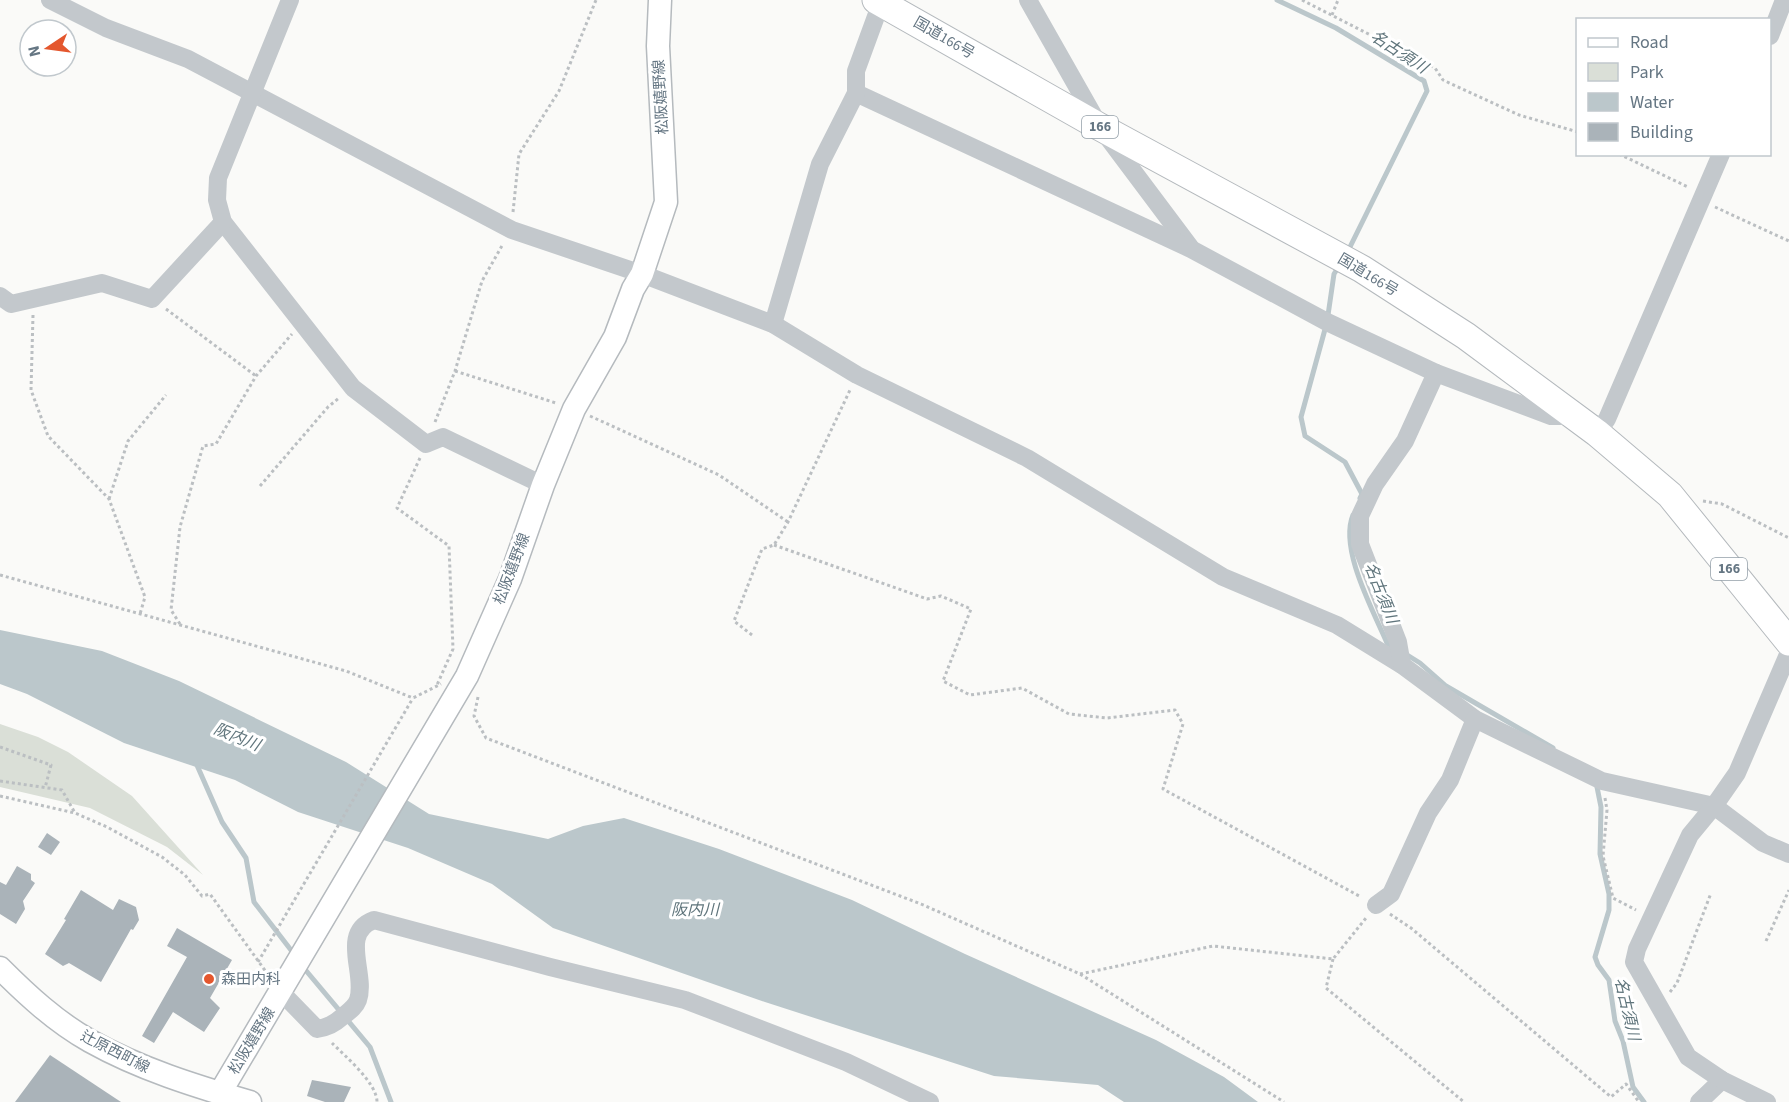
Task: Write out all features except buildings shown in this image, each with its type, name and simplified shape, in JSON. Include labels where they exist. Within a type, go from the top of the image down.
[{"type":"highway","name":"国道166号","points":[[879,1],[1101,127],[1362,269],[1466,336],[1597,432],[1670,495],[1789,642]]},
{"type":"main road","name":"松阪嬉野線","points":[[217,1098],[467,676],[510,579],[543,484],[574,409],[615,337],[633,289],[642,274],[666,202],[658,46],[660,0]]},
{"type":"main road","name":"辻原西町線","points":[[0,968],[36,1002],[88,1040],[143,1067],[217,1098],[250,1102]]},
{"type":"street","points":[[50,0],[106,28],[188,59],[512,230],[642,274],[773,324],[857,375],[1027,458],[1223,577],[1337,625],[1402,664],[1475,719],[1596,779],[1714,806],[1762,843],[1789,854]]},
{"type":"street","points":[[290,0],[218,178],[217,200],[223,222],[353,388],[426,444],[443,437],[543,484]]},
{"type":"street","points":[[1028,0],[1101,127],[1191,249]]},
{"type":"street","points":[[1771,33],[1784,0]]},
{"type":"street","points":[[773,324],[820,164],[856,93],[856,71],[879,1]]},
{"type":"street","points":[[856,93],[1191,249],[1327,322],[1436,373],[1551,416],[1574,416]]},
{"type":"street","points":[[1597,432],[1607,419],[1720,156]]},
{"type":"street","points":[[4,302],[102,283],[152,298],[223,222]]},
{"type":"street","points":[[1402,664],[1398,642],[1360,544],[1360,516],[1375,484],[1405,441],[1436,373]]},
{"type":"street","points":[[1767,1102],[1722,1080],[1688,1057],[1635,962],[1637,949],[1690,835],[1737,773],[1789,652]]},
{"type":"street","points":[[1376,905],[1391,894],[1428,813],[1450,780],[1475,719]]},
{"type":"street","points":[[281,992],[324,1028],[354,1008],[358,1000],[359,973],[356,948],[358,934],[362,927],[374,920],[685,1000],[846,1062],[930,1102]]},
{"type":"street","points":[[1699,1102],[1722,1080]]},
{"type":"path","points":[[437,685],[453,649],[449,546],[397,508],[455,371],[482,281],[512,230],[519,154],[559,91],[596,0]]},
{"type":"path","points":[[1302,0],[1435,68],[1443,80],[1519,115],[1576,131]]},
{"type":"path","points":[[1331,15],[1338,0]]},
{"type":"path","points":[[1623,156],[1691,188],[1702,201],[1789,242]]},
{"type":"path","points":[[34,298],[31,390],[34,399],[48,436],[109,499],[145,597],[140,614]]},
{"type":"path","points":[[152,298],[256,376]]},
{"type":"path","points":[[181,625],[171,610],[180,527],[203,446],[216,444],[256,376],[302,323]]},
{"type":"path","points":[[455,371],[574,409],[719,475],[788,522]]},
{"type":"path","points":[[752,634],[734,621],[762,549],[774,544],[788,522],[857,375]]},
{"type":"path","points":[[260,486],[328,406],[353,388]]},
{"type":"path","points":[[109,499],[128,441],[166,395]]},
{"type":"path","points":[[1701,501],[1722,504],[1789,538]]},
{"type":"path","points":[[774,544],[927,599],[941,596],[971,609],[943,681],[970,695],[1022,688],[1069,714],[1107,718],[1175,710],[1183,724],[1163,789],[1376,905],[1411,928],[1611,1097],[1614,1102]]},
{"type":"path","points":[[0,575],[346,671],[412,698]]},
{"type":"path","points":[[258,962],[412,698],[437,685],[478,674],[482,680],[474,716],[486,738],[921,904],[1080,974],[1284,1102]]},
{"type":"path","points":[[0,747],[51,765],[45,788]]},
{"type":"path","points":[[1596,779],[1607,810],[1603,856],[1613,898],[1652,918]]},
{"type":"path","points":[[0,781],[62,790],[75,813]]},
{"type":"path","points":[[0,796],[75,813],[145,847],[185,875],[202,896],[210,894],[281,992]]},
{"type":"path","points":[[1766,941],[1789,890]]},
{"type":"path","points":[[1659,1005],[1677,983],[1711,893]]},
{"type":"path","points":[[1376,905],[1333,959],[1326,988],[1464,1102]]},
{"type":"path","points":[[1080,974],[1213,946],[1333,959]]},
{"type":"path","points":[[324,1028],[377,1094],[377,1102]]},
{"type":"path","points":[[1611,1097],[1626,1084],[1639,1102]]},
{"type":"green space","points":[[0,724],[38,737],[68,752],[132,796],[203,875],[167,847],[90,808],[0,787]]},
{"type":"water","name":"阪内川","points":[[0,630],[102,651],[179,681],[346,762],[429,814],[548,839],[583,826],[624,818],[719,849],[852,900],[1156,1040],[1224,1077],[1258,1102],[1124,1102],[1098,1085],[994,1076],[765,1002],[553,928],[492,884],[408,848],[298,812],[235,780],[124,743],[27,694],[0,684]]},
{"type":"waterway","name":"名古須川","points":[[1277,0],[1336,28],[1424,81],[1427,91],[1347,253]]},
{"type":"waterway","name":"名古須川","points":[[1339,266],[1334,274],[1327,322],[1301,417],[1305,436],[1345,462],[1362,494],[1360,498]]},
{"type":"waterway","name":"名古須川","points":[[1353,515],[1350,545],[1354,562],[1366,597],[1387,643],[1394,647]]},
{"type":"waterway","name":"名古須川","points":[[1404,653],[1420,663],[1446,686],[1553,748]]},
{"type":"waterway","points":[[196,763],[222,822],[246,858],[254,902],[294,954]]},
{"type":"waterway","name":"名古須川","points":[[1596,782],[1601,807],[1600,854],[1609,894],[1609,910],[1595,957],[1609,980],[1615,1021],[1623,1041],[1633,1087],[1644,1102]]},
{"type":"waterway","points":[[303,967],[370,1047],[391,1102]]},
{"type":"place","name":"森田内科","points":[[209,979]]}]
